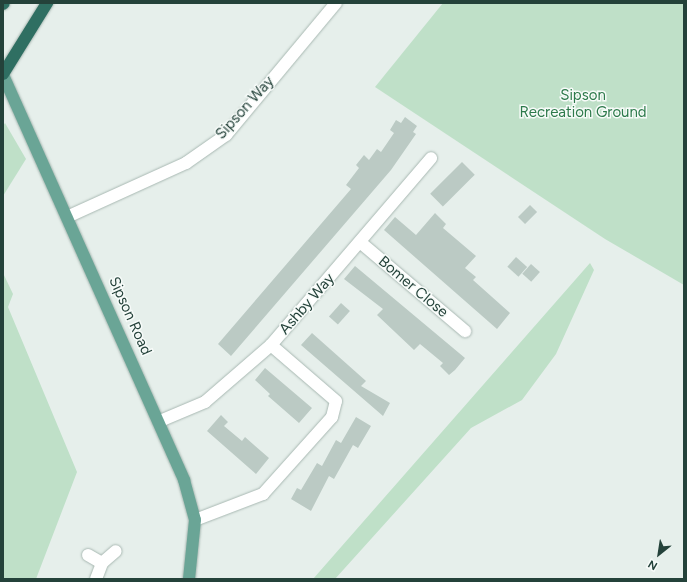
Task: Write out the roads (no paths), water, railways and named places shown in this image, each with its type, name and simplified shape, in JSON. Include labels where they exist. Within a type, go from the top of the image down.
[{"type":"highway","points":[[3,74],[47,3]]},
{"type":"main road","name":"Sipson Road","points":[[3,74],[160,421],[184,480],[195,520],[189,579]]},
{"type":"street","name":"Sipson Way","points":[[67,217],[186,163],[226,134],[336,3]]},
{"type":"street","name":"Ashby Way","points":[[160,421],[205,402],[271,345],[431,158]]},
{"type":"street","name":"Bomer Close","points":[[360,242],[466,331]]},
{"type":"street","points":[[195,520],[263,494],[332,417],[336,401],[271,345]]},
{"type":"street","points":[[96,579],[102,563],[116,551]]},
{"type":"street","points":[[88,555],[102,563]]},
{"type":"park label","name":"Sipson Recreation Ground","points":[[583,104]]}]
